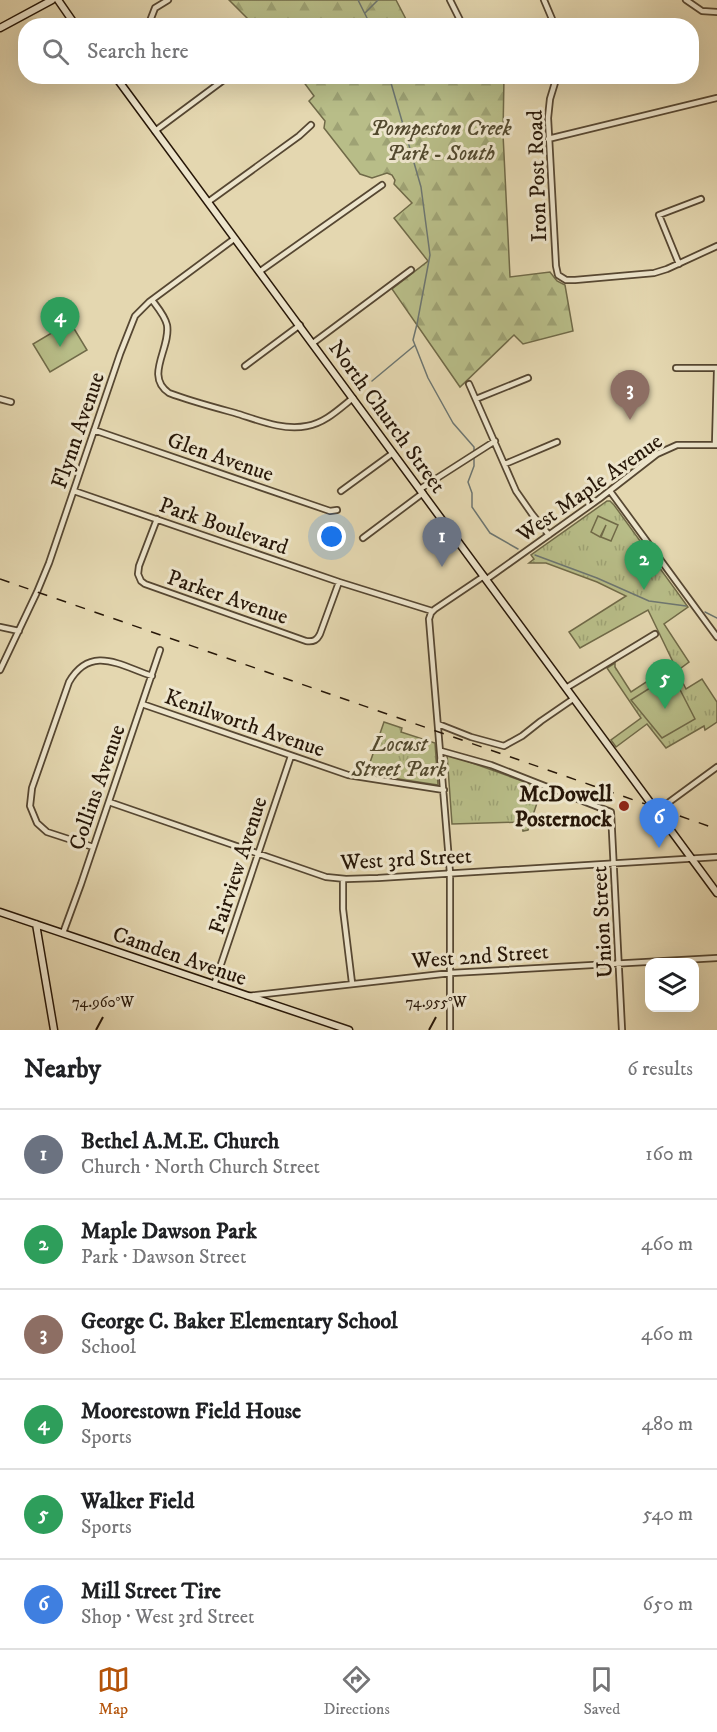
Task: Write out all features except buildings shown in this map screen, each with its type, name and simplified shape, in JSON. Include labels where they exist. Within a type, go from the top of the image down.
[{"type":"main road","points":[[19,18],[52,0]]},
{"type":"main road","points":[[58,0],[70,18]]},
{"type":"main road","points":[[0,28],[18,18]]},
{"type":"main road","name":"North Church Street","points":[[121,84],[717,893]]},
{"type":"main road","name":"Camden Avenue","points":[[0,912],[349,1030]]},
{"type":"main road","points":[[36,924],[54,1030]]},
{"type":"street","points":[[151,18],[155,9],[168,0]]},
{"type":"street","points":[[544,0],[552,18]]},
{"type":"street","points":[[686,0],[702,11],[717,12]]},
{"type":"street","points":[[453,1],[460,18]]},
{"type":"street","points":[[154,131],[218,84]]},
{"type":"street","name":"Iron Post Road","points":[[555,84],[548,112],[548,139],[558,275],[575,280],[654,273],[679,264]]},
{"type":"street","points":[[548,139],[717,98]]},
{"type":"street","points":[[208,202],[311,125]]},
{"type":"street","points":[[259,272],[382,185]]},
{"type":"street","points":[[701,199],[659,215],[679,264],[717,246]]},
{"type":"street","name":"Flynn Avenue","points":[[0,670],[49,563],[94,430],[138,312],[234,239]]},
{"type":"street","points":[[313,343],[411,270]]},
{"type":"street","points":[[152,300],[164,316],[168,327],[158,376],[160,386],[169,393],[267,423],[291,428],[317,423],[332,415],[353,398]]},
{"type":"street","points":[[245,366],[300,325]]},
{"type":"street","points":[[675,368],[717,369],[716,445]]},
{"type":"street","points":[[476,399],[528,378]]},
{"type":"street","points":[[469,384],[519,496],[549,535]]},
{"type":"street","points":[[0,399],[11,402]]},
{"type":"street","name":"Glen Avenue","points":[[94,430],[330,512],[336,510]]},
{"type":"street","points":[[363,538],[421,491],[495,441]]},
{"type":"street","points":[[505,464],[557,442]]},
{"type":"street","name":"West Maple Avenue","points":[[432,611],[549,535],[657,454],[673,446],[716,445]]},
{"type":"street","points":[[341,491],[393,453]]},
{"type":"street","name":"Park Boulevard","points":[[74,490],[339,582],[432,611]]},
{"type":"street","points":[[610,491],[717,637]]},
{"type":"street","name":"Parker Avenue","points":[[157,519],[138,574],[142,583],[156,588],[310,641],[316,640],[320,634],[339,582]]},
{"type":"street","points":[[432,611],[429,623],[450,873],[450,1030]]},
{"type":"street","points":[[0,627],[19,631]]},
{"type":"street","points":[[566,688],[655,634]]},
{"type":"street","name":"Collins Avenue","points":[[63,933],[160,650]]},
{"type":"street","points":[[93,847],[47,832],[37,822],[30,802],[37,773],[69,682],[78,669],[91,662],[107,661],[152,675]]},
{"type":"street","points":[[438,724],[471,737],[504,746],[522,736],[573,699]]},
{"type":"street","name":"Kenilworth Avenue","points":[[142,704],[357,778],[444,790]]},
{"type":"street","name":"Union Street","points":[[441,751],[491,765],[611,812],[622,1030]]},
{"type":"street","name":"Fairview Avenue","points":[[214,985],[291,756]]},
{"type":"street","points":[[657,811],[717,767]]},
{"type":"street","name":"West 3rd Street","points":[[109,802],[326,877],[342,879],[717,857]]},
{"type":"street","points":[[342,879],[343,909],[352,983]]},
{"type":"street","name":"West 2nd Street","points":[[245,996],[451,973],[717,957]]},
{"type":"green space","points":[[229,0],[396,0],[405,18],[247,18]]},
{"type":"green space","name":"Pompeston Creek Park - South","points":[[305,84],[504,84],[503,134],[510,277],[550,272],[557,281],[565,285],[573,331],[523,344],[514,335],[460,387],[392,289],[428,261],[394,218],[412,203],[394,184],[395,180],[392,175],[387,173],[372,178],[360,174],[324,128],[325,121],[309,101],[314,96]]},
{"type":"green space","points":[[70,322],[87,350],[50,372],[33,344]]},
{"type":"green space","points":[[607,501],[614,505],[688,607],[664,624],[689,662],[677,671],[686,689],[702,679],[717,702],[717,722],[705,730],[704,726],[666,748],[647,724],[616,747],[611,740],[641,718],[607,668],[615,663],[615,667],[631,692],[674,664],[648,610],[580,648],[569,632],[626,596],[597,582],[546,563],[529,563],[534,559],[531,555]]},
{"type":"green space","points":[[598,516],[618,525],[611,541],[601,537],[606,525],[600,537],[591,532]]},
{"type":"green space","points":[[672,674],[695,719],[662,738],[631,700]]},
{"type":"green space","name":"Locust Street Park","points":[[384,722],[402,728],[401,732],[435,743],[438,785],[366,774]]},
{"type":"green space","name":"Locust Street Park","points":[[447,754],[542,788],[528,830],[523,831],[521,822],[452,824]]},
{"type":"waterway","points":[[358,0],[367,18]]},
{"type":"waterway","points":[[365,13],[378,0]]},
{"type":"waterway","points":[[391,84],[421,187],[430,255],[413,340],[428,378],[453,423],[474,447],[474,466],[468,482],[472,493],[472,507],[490,533],[518,549]]},
{"type":"waterway","points":[[372,381],[414,346]]},
{"type":"waterway","points":[[535,555],[597,578],[649,601],[686,606]]},
{"type":"waterway","points":[[705,612],[717,618]]},
{"type":"railway","points":[[0,579],[717,829]]},
{"type":"place","name":"Moorestown Field House","points":[[60,347]]},
{"type":"place","name":"George C. Baker Elementary School","points":[[630,420]]},
{"type":"place","name":"Bethel A.M.E. Church","points":[[442,567]]},
{"type":"place","name":"Maple Dawson Park","points":[[644,590]]},
{"type":"place","name":"Walker Field","points":[[665,709]]},
{"type":"place","name":"McDowell Posternock","points":[[624,806]]},
{"type":"place","name":"Mill Street Tire","points":[[659,848]]}]
